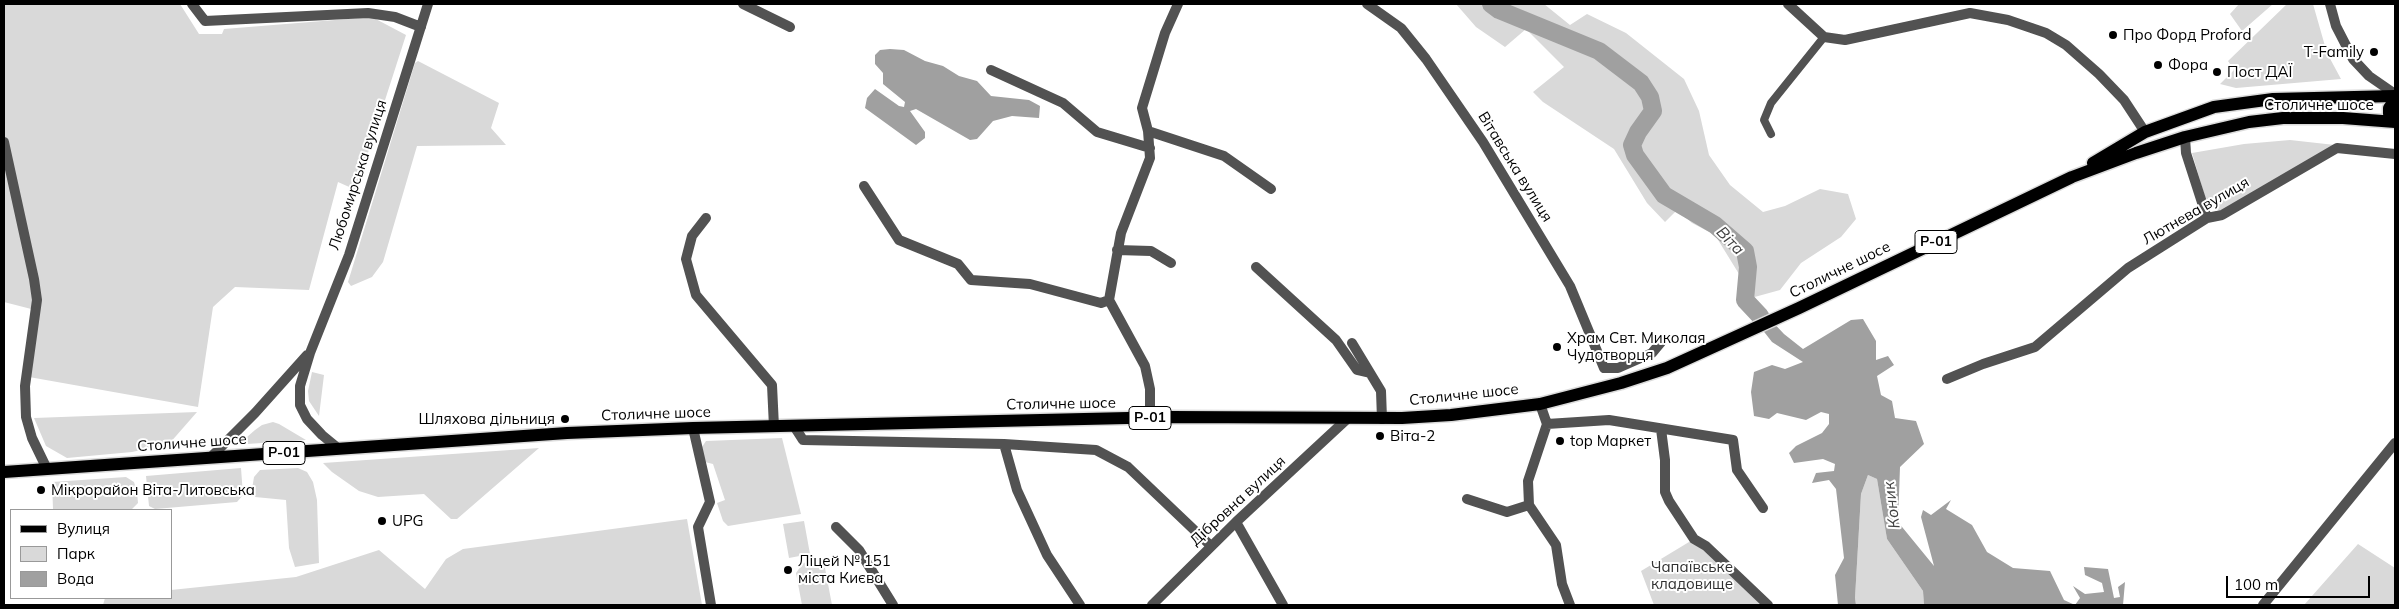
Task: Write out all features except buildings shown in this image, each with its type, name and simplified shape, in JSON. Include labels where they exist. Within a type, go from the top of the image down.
[{"type":"main road","name":"Столичне шосе","points":[[2072,177],[2129,140],[2145,132],[2214,107],[2243,102],[2329,96],[2395,95]]},
{"type":"main road","points":[[2395,100],[2389,108],[2389,114],[2395,120]]},
{"type":"main road","name":"Столичне шосе","points":[[4,472],[564,434],[693,428],[1150,418],[1347,419],[1451,415],[1540,404],[1621,383],[1667,368],[1799,308],[2072,177],[2185,137],[2222,127],[2283,118],[2395,120]]},
{"type":"street","points":[[192,4],[204,21],[368,13],[395,17],[421,27]]},
{"type":"street","name":"Любомирська вулиця","points":[[339,449],[307,419],[300,405],[300,386],[310,353],[349,255],[428,4]]},
{"type":"street","points":[[743,4],[790,27]]},
{"type":"street","points":[[1150,418],[1150,389],[1145,366],[1109,300],[1121,233],[1150,158],[1148,131],[1142,108],[1165,33],[1178,4]]},
{"type":"street","name":"Вітавська вулиця","points":[[1367,4],[1401,28],[1426,59],[1483,142],[1570,286],[1604,368],[1618,368],[1652,353],[1662,341]]},
{"type":"street","points":[[1788,4],[1824,37],[1845,40],[1969,8],[2046,33],[2066,44],[2124,100],[2145,132]]},
{"type":"street","points":[[2330,4],[2336,26],[2350,55],[2369,76],[2395,95]]},
{"type":"street","points":[[1771,134],[1764,120],[1770,103],[1824,37]]},
{"type":"street","points":[[991,70],[1063,103],[1097,132],[1150,148]]},
{"type":"street","points":[[1148,131],[1224,156],[1271,189]]},
{"type":"street","points":[[2185,137],[2186,153],[2207,218]]},
{"type":"street","points":[[4,142],[37,300],[25,386],[26,417],[32,438],[47,469]]},
{"type":"street","name":"Лютнева вулиця","points":[[1947,379],[1983,364],[2035,347],[2128,268],[2207,218],[2222,214],[2337,148],[2395,154]]},
{"type":"street","points":[[864,186],[899,240],[958,264],[971,280],[1030,284],[1101,303],[1109,300]]},
{"type":"street","points":[[706,218],[692,236],[686,259],[696,295],[772,385],[774,427]]},
{"type":"street","points":[[1118,250],[1151,251],[1171,264]]},
{"type":"street","points":[[1256,267],[1336,340],[1357,370],[1370,373]]},
{"type":"street","points":[[1352,343],[1381,391],[1382,418]]},
{"type":"street","name":"Любомирська вулиця","points":[[210,458],[255,413],[310,353]]},
{"type":"street","points":[[1540,404],[1546,424],[1528,481],[1529,505],[1556,545],[1562,584],[1570,605]]},
{"type":"street","name":"Дібровна вулиця","points":[[1152,605],[1236,522],[1347,419]]},
{"type":"street","points":[[1546,424],[1609,420],[1734,440],[1737,470],[1763,508]]},
{"type":"street","points":[[794,426],[803,440],[1004,444],[1096,450],[1128,467],[1211,546]]},
{"type":"street","points":[[693,428],[710,502],[698,527],[711,605]]},
{"type":"street","points":[[1661,428],[1665,460],[1665,492],[1669,501],[1694,539],[1706,546],[1768,605]]},
{"type":"street","points":[[2263,605],[2395,443]]},
{"type":"street","points":[[1004,444],[1017,490],[1047,555],[1080,605]]},
{"type":"street","points":[[1467,499],[1507,512],[1529,505]]},
{"type":"street","points":[[1236,522],[1283,605]]},
{"type":"street","points":[[836,526],[859,550],[893,605]]},
{"type":"green space","points":[[4,4],[180,4],[199,34],[222,34],[224,29],[372,17],[406,35],[356,190],[338,182],[309,290],[235,287],[213,307],[198,407],[29,377],[39,311],[4,302]]},
{"type":"green space","points":[[1456,4],[1544,4],[1570,25],[1587,14],[1626,33],[1684,79],[1699,111],[1709,155],[1730,185],[1763,212],[1785,206],[1820,189],[1848,194],[1856,219],[1841,237],[1801,263],[1780,290],[1740,301],[1739,274],[1715,235],[1692,223],[1677,210],[1665,222],[1647,203],[1614,149],[1543,102],[1533,92],[1564,67],[1526,29],[1505,47],[1476,27]]},
{"type":"green space","points":[[2239,4],[2273,4],[2242,31],[2230,14]]},
{"type":"green space","points":[[2287,4],[2313,4],[2327,53],[2341,79],[2236,88],[2220,84],[2234,70],[2228,61]]},
{"type":"green space","points":[[418,61],[499,103],[491,128],[506,145],[417,146],[383,262],[372,277],[351,286],[348,282],[415,63]]},
{"type":"green space","points":[[2290,140],[2335,145],[2233,210],[2215,210],[2205,197],[2192,153],[2244,144]]},
{"type":"green space","points":[[312,372],[324,375],[319,416],[309,401],[308,391]]},
{"type":"green space","points":[[197,412],[169,444],[132,452],[67,458],[46,446],[34,418]]},
{"type":"green space","points":[[273,422],[306,440],[247,444],[247,437],[255,430],[262,425]]},
{"type":"green space","points":[[782,438],[801,514],[728,526],[723,521],[717,503],[725,500],[713,464],[705,462],[702,447],[706,441]]},
{"type":"green space","points":[[539,448],[457,519],[451,519],[424,494],[378,497],[359,491],[332,472],[323,463]]},
{"type":"green space","points":[[241,468],[243,495],[237,502],[155,509],[149,506],[146,476]]},
{"type":"green space","points":[[298,468],[307,472],[313,482],[317,500],[319,563],[295,567],[289,548],[286,500],[255,497],[252,489],[254,477],[260,470]]},
{"type":"green space","points":[[1868,475],[1877,479],[1887,539],[1923,591],[1924,605],[1856,605],[1861,494]]},
{"type":"green space","points":[[126,477],[134,482],[138,503],[132,509],[53,509],[52,482]]},
{"type":"green space","points":[[687,519],[702,605],[103,605],[105,599],[172,599],[172,590],[296,577],[379,550],[425,589],[446,559],[463,549]]},
{"type":"green space","points":[[804,521],[810,554],[789,558],[783,524]]},
{"type":"green space","name":"Чапаївське кладовище","points":[[1694,539],[1768,605],[1654,605],[1641,571]]},
{"type":"green space","points":[[2358,544],[2395,568],[2395,605],[2304,605]]},
{"type":"green space","points":[[815,561],[825,568],[832,605],[802,605],[796,573],[803,563]]},
{"type":"water","points":[[880,50],[904,50],[925,61],[943,66],[959,76],[977,81],[991,96],[1029,100],[1040,106],[1039,118],[1012,116],[993,121],[977,139],[970,140],[916,109],[910,111],[925,132],[925,138],[916,145],[865,108],[867,98],[875,89],[899,106],[904,107],[905,102],[883,84],[883,73],[875,64],[875,55]]},
{"type":"water","name":"Коник","points":[[1751,299],[1784,334],[1803,349],[1851,320],[1863,319],[1876,341],[1876,360],[1888,356],[1894,365],[1877,376],[1881,395],[1892,401],[1895,418],[1916,421],[1924,444],[1900,467],[1898,522],[1934,566],[1921,517],[1923,510],[1931,515],[1951,500],[1946,509],[1972,525],[1987,552],[2013,568],[2050,571],[2064,600],[2075,605],[1924,605],[1923,591],[1887,539],[1877,479],[1868,475],[1861,494],[1856,605],[1838,605],[1835,575],[1844,558],[1836,489],[1829,480],[1812,483],[1816,473],[1834,471],[1835,464],[1823,459],[1794,463],[1789,453],[1796,446],[1822,433],[1829,424],[1829,414],[1821,412],[1806,420],[1777,413],[1769,419],[1754,416],[1751,392],[1754,372],[1772,365],[1785,369],[1803,362],[1772,342],[1740,301]]},
{"type":"water","points":[[2084,567],[2108,569],[2114,598],[2120,597],[2118,587],[2125,582],[2123,605],[2075,605],[2080,598],[2073,586],[2085,594],[2104,592],[2102,583],[2085,575]]},
{"type":"waterway","name":"Віта","points":[[1491,4],[1499,10],[1599,51],[1641,83],[1650,97],[1653,111],[1638,132],[1632,145],[1635,155],[1664,195],[1715,225],[1745,251],[1748,267],[1745,300],[1760,316]]},
{"type":"place","name":"Про Форд Proford","points":[[2113,35]]},
{"type":"place","name":"T-Family","points":[[2374,52]]},
{"type":"place","name":"Фора","points":[[2158,65]]},
{"type":"place","name":"Пост ДАЇ","points":[[2217,72]]},
{"type":"place","name":"Храм Свт. Миколая Чудотворця","points":[[1557,347]]},
{"type":"place","name":"Шляхова дільниця","points":[[565,419]]},
{"type":"place","name":"Віта-2","points":[[1380,436]]},
{"type":"place","name":"top Маркет","points":[[1560,441]]},
{"type":"place","name":"Мікрорайон Віта-Литовська","points":[[41,490]]},
{"type":"place","name":"UPG","points":[[382,521]]},
{"type":"place","name":"Ліцей № 151 міста Києва","points":[[788,570]]}]
